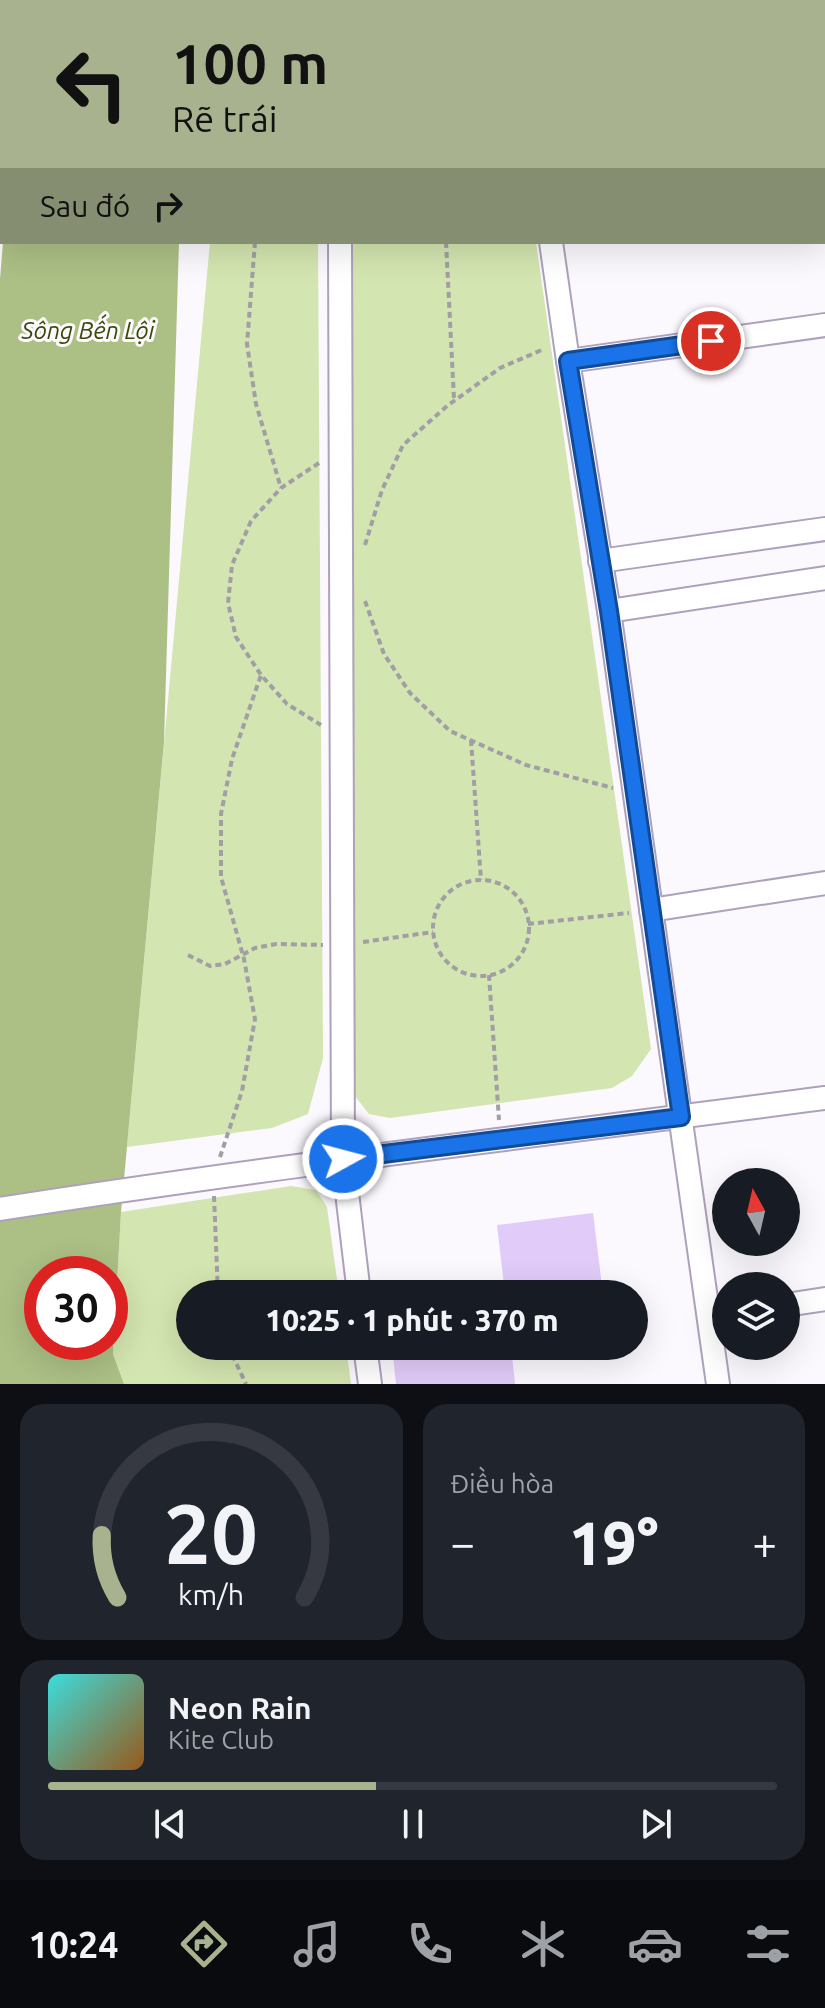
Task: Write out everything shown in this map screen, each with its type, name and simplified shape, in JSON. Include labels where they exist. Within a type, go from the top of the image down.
[{"type":"street","points":[[340,244],[343,1159],[357,1280]]},
{"type":"street","points":[[551,244],[609,611],[681,1117],[712,1288]]},
{"type":"street","points":[[566,351],[825,325]]},
{"type":"street","points":[[600,561],[825,529]]},
{"type":"street","points":[[609,611],[825,578]]},
{"type":"street","points":[[651,910],[825,883]]},
{"type":"street","points":[[0,1209],[343,1159],[825,1098]]},
{"type":"street","points":[[800,1303],[825,1299]]},
{"type":"street","points":[[367,1360],[370,1384]]},
{"type":"street","points":[[718,1360],[718,1384]]},
{"type":"path","points":[[255,244],[247,344],[256,404],[281,488]]},
{"type":"path","points":[[446,244],[454,401]]},
{"type":"path","points":[[365,548],[382,490],[403,445],[454,401],[500,368],[566,351]]},
{"type":"path","points":[[341,448],[281,488],[251,521],[232,565],[228,603],[236,637],[261,675],[287,704],[342,737]]},
{"type":"path","points":[[364,593],[365,605],[384,654],[410,693],[450,731],[526,765],[635,795]]},
{"type":"path","points":[[217,1280],[213,1177],[242,1091],[255,1019],[243,954],[221,877],[221,814],[232,759],[261,675]]},
{"type":"path","points":[[471,740],[481,880]]},
{"type":"path","points":[[481,880],[510,890],[521,902],[528,916],[528,924],[525,947],[516,961],[489,975],[473,975],[458,970],[445,960],[433,932],[434,916],[451,890],[481,880]]},
{"type":"path","points":[[528,924],[651,910]]},
{"type":"path","points":[[188,955],[210,966],[225,964],[255,948],[276,944],[342,946],[433,932]]},
{"type":"path","points":[[489,975],[501,1139]]},
{"type":"path","points":[[235,1360],[246,1384]]},
{"type":"shaded area","points":[[210,244],[318,244],[323,1058],[308,1114],[272,1128],[127,1147]]},
{"type":"shaded area","points":[[350,244],[536,244],[651,1049],[632,1076],[612,1088],[390,1118],[369,1114],[351,1091]]},
{"type":"shaded area","points":[[291,1186],[316,1190],[327,1207],[337,1280],[176,1280],[176,1360],[348,1360],[351,1384],[124,1384],[115,1360],[128,1360],[128,1256],[119,1256],[121,1212]]},
{"type":"water","name":"Sông Bến Lội","points":[[3,244],[179,244],[164,742],[119,1256],[24,1256],[24,1360],[115,1360],[124,1384],[0,1384],[0,279]]},
{"type":"building","points":[[593,1213],[601,1280],[503,1280],[497,1225]]},
{"type":"building","points":[[393,1360],[512,1360],[515,1384],[396,1384]]},
{"type":"route","points":[[343,1159],[681,1117],[609,611],[568,361],[711,341]]}]
